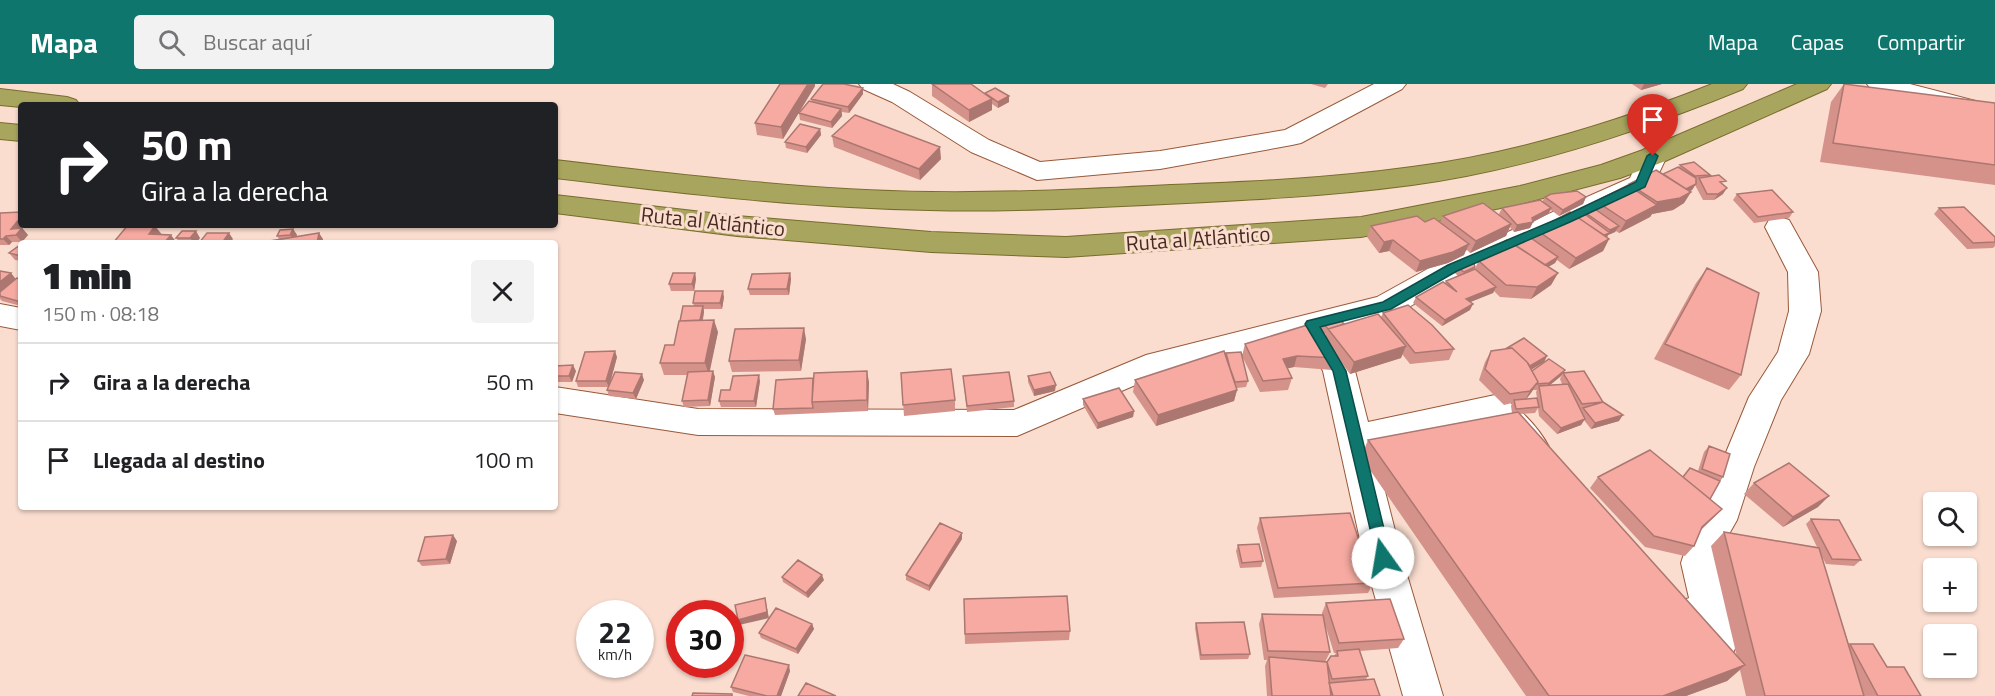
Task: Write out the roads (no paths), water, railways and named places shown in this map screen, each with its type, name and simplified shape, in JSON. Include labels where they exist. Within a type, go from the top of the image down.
[{"type":"highway","name":"Ruta al Atlántico","points":[[558,169],[743,191],[929,201],[1076,199],[1306,188],[1415,176],[1520,154],[1660,114],[1734,84]]},
{"type":"highway","name":"Ruta al Atlántico","points":[[558,204],[737,226],[931,242],[1066,247],[1361,227],[1520,195],[1610,172],[1653,156],[1818,84]]},
{"type":"highway","points":[[0,97],[42,102]]},
{"type":"highway","points":[[0,131],[18,134]]},
{"type":"street","points":[[872,84],[901,97],[980,146],[1037,171],[1160,160],[1292,137],[1393,84]]},
{"type":"street","points":[[1880,84],[1995,114]]},
{"type":"street","points":[[558,400],[698,422],[1017,423],[1146,367],[1386,306],[1453,268],[1641,184],[1653,156]]},
{"type":"street","points":[[1668,588],[1718,642],[1700,563],[1708,535],[1719,520],[1737,467],[1766,397],[1793,354],[1805,311],[1803,272],[1779,227]]},
{"type":"street","points":[[0,315],[18,318]]},
{"type":"street","points":[[1312,324],[1339,371],[1383,558],[1423,696]]},
{"type":"street","points":[[1356,438],[1495,408],[1552,468]]}]
